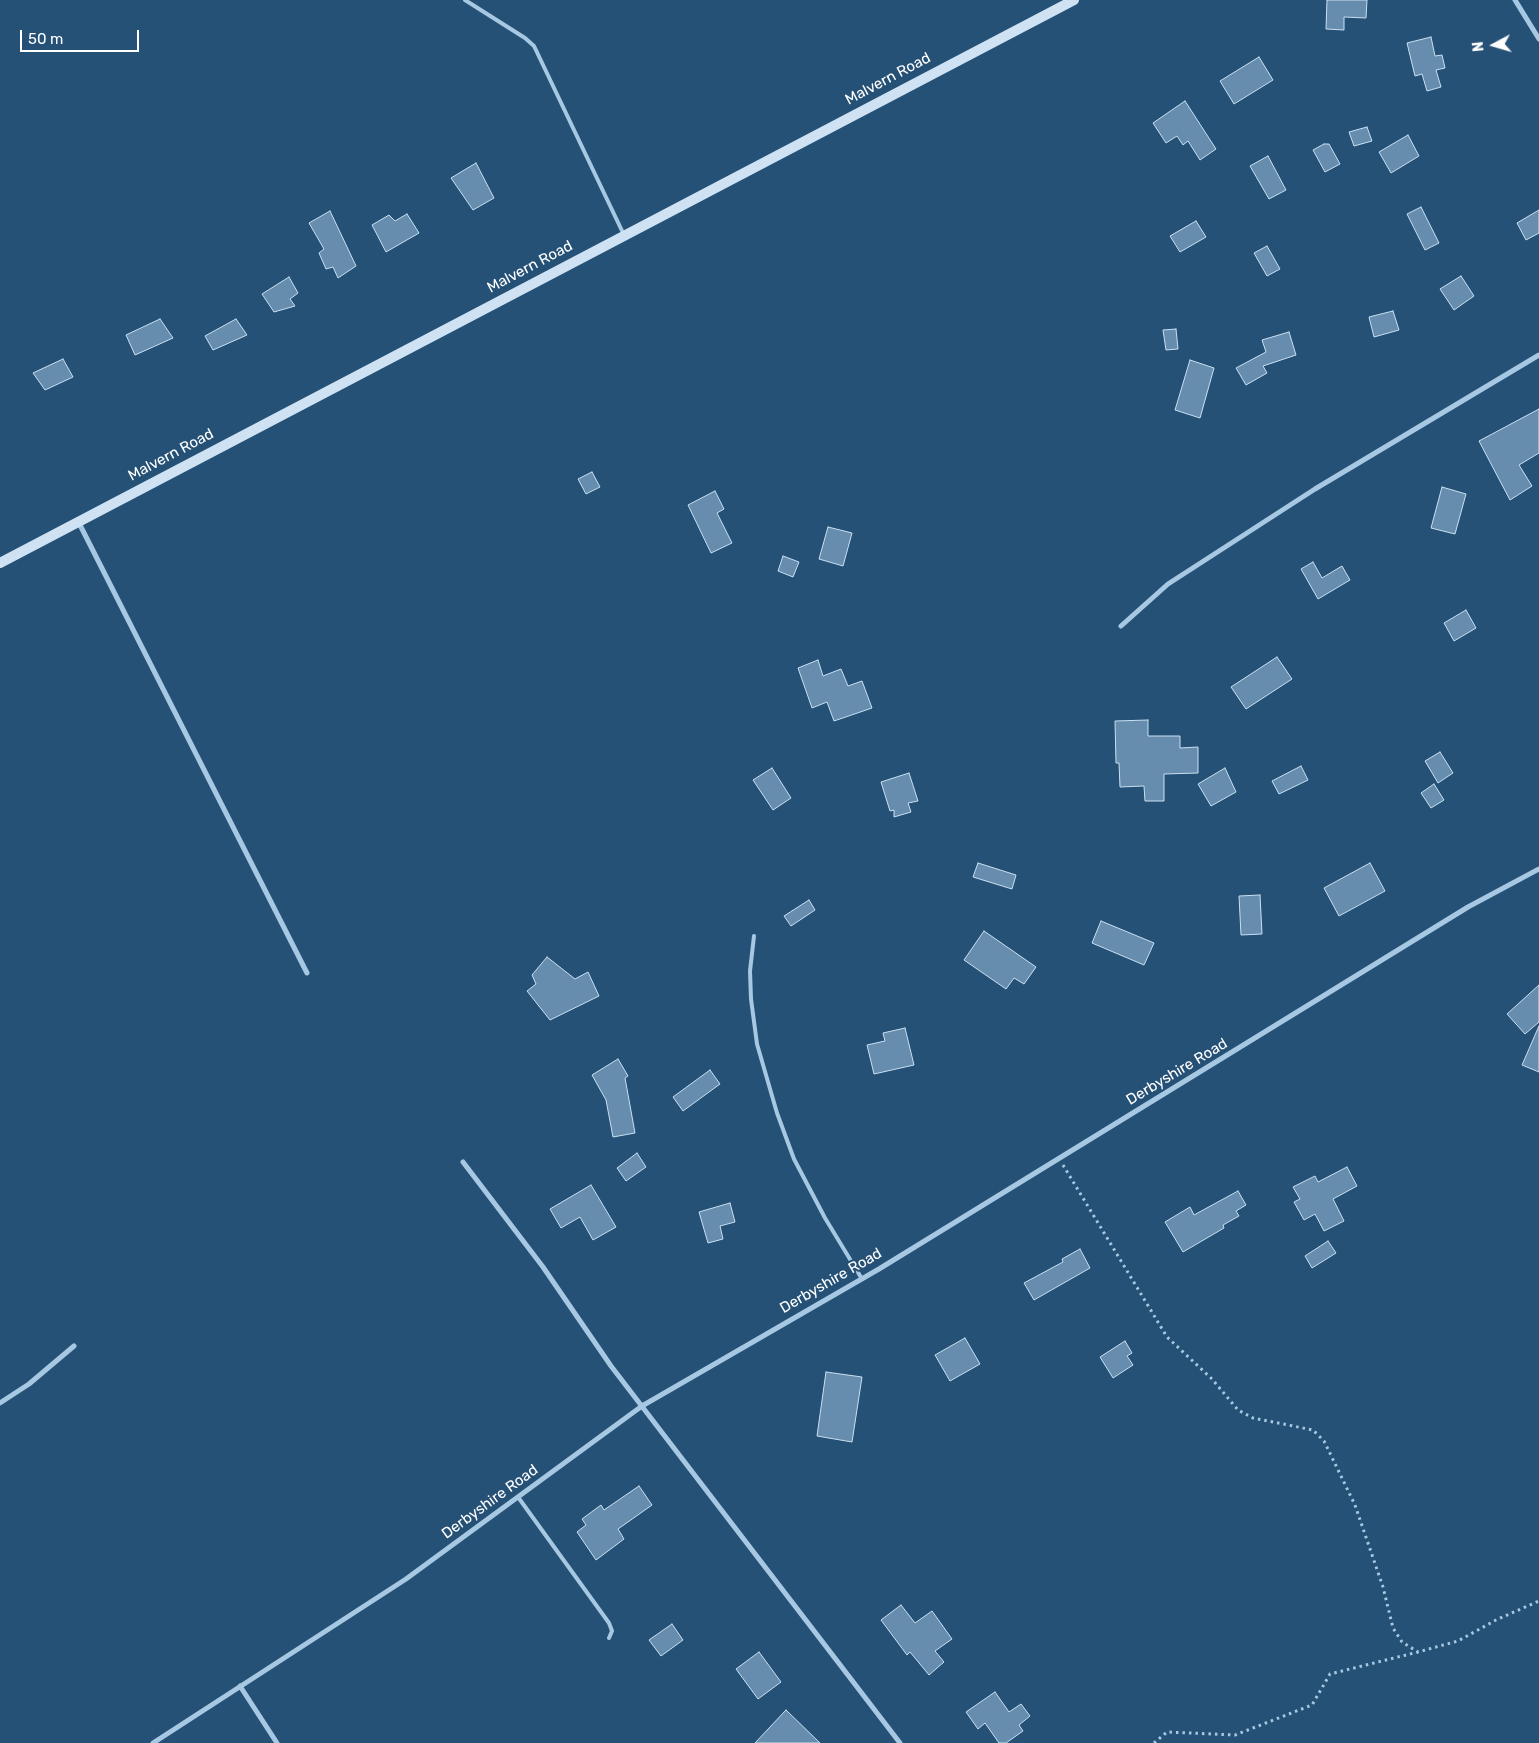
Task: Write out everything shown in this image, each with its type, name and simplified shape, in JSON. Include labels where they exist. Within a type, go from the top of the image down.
[{"type":"main road","name":"Malvern Road","points":[[0,563],[1074,0]]},
{"type":"street","points":[[1516,0],[1539,39]]},
{"type":"street","points":[[1121,626],[1145,603],[1184,574],[1315,489],[1539,355]]},
{"type":"street","points":[[78,521],[307,973]]},
{"type":"street","name":"Derbyshire Road","points":[[153,1743],[406,1579],[642,1406],[862,1279],[1468,907],[1539,869]]},
{"type":"street","points":[[463,1162],[543,1267],[611,1366],[900,1743]]},
{"type":"street","points":[[0,1403],[29,1384],[74,1346]]},
{"type":"street","points":[[240,1686],[277,1743]]},
{"type":"lane","points":[[465,0],[525,38],[534,46],[624,235]]},
{"type":"lane","points":[[754,936],[750,971],[751,999],[758,1044],[777,1113],[794,1159],[825,1218],[862,1279]]},
{"type":"lane","points":[[518,1497],[609,1623],[612,1631],[609,1638]]},
{"type":"path","points":[[1059,1158],[1167,1337],[1212,1379],[1238,1410],[1253,1418],[1313,1430],[1324,1441],[1355,1505],[1383,1587],[1393,1628],[1402,1642],[1418,1652]]},
{"type":"path","points":[[1154,1743],[1167,1732],[1235,1735],[1312,1705],[1330,1674],[1458,1642],[1496,1620],[1539,1601]]},
{"type":"building","points":[[1327,0],[1367,0],[1366,18],[1344,17],[1344,30],[1326,29]]},
{"type":"building","points":[[1431,37],[1435,56],[1442,55],[1445,68],[1436,70],[1441,87],[1427,91],[1422,74],[1415,76],[1407,43]]},
{"type":"building","points":[[1259,57],[1273,80],[1234,104],[1220,81]]},
{"type":"building","points":[[1185,101],[1216,149],[1200,160],[1188,141],[1183,145],[1177,136],[1166,143],[1153,123]]},
{"type":"building","points":[[1367,127],[1372,141],[1354,146],[1349,132]]},
{"type":"building","points":[[1408,135],[1419,156],[1391,173],[1379,152]]},
{"type":"building","points":[[1324,144],[1329,144],[1340,164],[1325,172],[1313,150]]},
{"type":"building","points":[[1268,156],[1286,190],[1269,199],[1250,166]]},
{"type":"building","points":[[476,163],[494,198],[473,210],[451,178]]},
{"type":"building","points":[[1421,207],[1439,243],[1425,250],[1407,214]]},
{"type":"building","points":[[1539,210],[1539,233],[1526,240],[1517,223]]},
{"type":"building","points":[[330,211],[356,266],[338,278],[333,267],[326,269],[319,253],[324,249],[309,223]]},
{"type":"building","points":[[407,214],[419,233],[386,252],[372,225],[389,215],[395,221]]},
{"type":"building","points":[[1196,221],[1206,237],[1180,252],[1170,236]]},
{"type":"building","points":[[1267,246],[1280,269],[1267,276],[1254,253]]},
{"type":"building","points":[[1461,276],[1474,296],[1454,310],[1440,289]]},
{"type":"building","points":[[289,277],[298,293],[290,299],[295,306],[274,312],[262,294]]},
{"type":"building","points":[[1393,311],[1399,330],[1374,337],[1369,317]]},
{"type":"building","points":[[160,319],[173,338],[135,355],[126,335]]},
{"type":"building","points":[[236,319],[247,335],[213,350],[205,336]]},
{"type":"building","points":[[1176,329],[1178,349],[1166,350],[1163,330]]},
{"type":"building","points":[[1289,332],[1296,355],[1263,366],[1267,373],[1246,385],[1236,368],[1266,352],[1262,340]]},
{"type":"building","points":[[63,359],[73,377],[45,390],[33,373]]},
{"type":"building","points":[[1190,360],[1214,368],[1200,418],[1175,410]]},
{"type":"building","points":[[1539,409],[1539,453],[1519,465],[1532,486],[1510,500],[1479,441]]},
{"type":"building","points":[[592,472],[600,487],[586,494],[578,479]]},
{"type":"building","points":[[1442,487],[1466,494],[1455,534],[1431,528]]},
{"type":"building","points":[[715,491],[724,509],[717,513],[732,543],[711,553],[688,505]]},
{"type":"building","points":[[828,527],[852,533],[843,566],[819,559]]},
{"type":"building","points":[[783,556],[799,562],[793,577],[778,571]]},
{"type":"building","points":[[1313,562],[1322,578],[1342,566],[1350,580],[1318,599],[1301,569]]},
{"type":"building","points":[[1466,610],[1476,628],[1454,641],[1444,623]]},
{"type":"building","points":[[1277,657],[1292,679],[1246,709],[1231,687]]},
{"type":"building","points":[[818,660],[823,676],[841,669],[848,686],[862,681],[872,708],[834,721],[827,702],[812,708],[798,668]]},
{"type":"building","points":[[1148,720],[1148,736],[1180,736],[1180,748],[1198,747],[1198,773],[1164,774],[1164,801],[1145,801],[1144,786],[1120,787],[1119,763],[1116,763],[1115,721]]},
{"type":"building","points":[[1440,752],[1453,773],[1438,783],[1425,761]]},
{"type":"building","points":[[1301,766],[1308,780],[1279,794],[1272,781]]},
{"type":"building","points":[[772,768],[791,798],[773,810],[753,780]]},
{"type":"building","points":[[1225,768],[1236,792],[1211,806],[1198,784]]},
{"type":"building","points":[[909,773],[918,801],[908,803],[911,812],[894,817],[894,810],[890,811],[881,782]]},
{"type":"building","points":[[1434,784],[1444,800],[1431,808],[1421,793]]},
{"type":"building","points":[[978,863],[1016,875],[1012,889],[973,877]]},
{"type":"building","points":[[1370,863],[1385,891],[1339,916],[1324,888]]},
{"type":"building","points":[[1260,895],[1262,934],[1241,935],[1239,896]]},
{"type":"building","points":[[809,900],[815,910],[791,926],[784,916]]},
{"type":"building","points":[[1101,921],[1154,943],[1144,965],[1092,943]]},
{"type":"building","points":[[984,931],[1036,967],[1024,984],[1014,978],[1006,989],[964,960]]},
{"type":"building","points":[[547,957],[575,979],[588,972],[599,996],[550,1020],[527,991],[536,984],[532,975]]},
{"type":"building","points":[[1539,985],[1539,1022],[1525,1034],[1507,1014]]},
{"type":"building","points":[[1539,1026],[1539,1072],[1522,1065]]},
{"type":"building","points":[[905,1028],[914,1065],[874,1074],[867,1045],[885,1041],[883,1033]]},
{"type":"building","points":[[618,1059],[628,1076],[625,1078],[635,1133],[613,1137],[606,1100],[592,1075]]},
{"type":"building","points":[[710,1070],[720,1084],[683,1111],[673,1097]]},
{"type":"building","points":[[637,1153],[646,1167],[626,1181],[617,1168]]},
{"type":"building","points":[[1347,1167],[1357,1186],[1333,1199],[1344,1221],[1324,1231],[1315,1214],[1304,1220],[1294,1202],[1300,1199],[1293,1187],[1315,1176],[1318,1182]]},
{"type":"building","points":[[591,1185],[616,1227],[593,1240],[580,1217],[561,1228],[550,1209]]},
{"type":"building","points":[[1238,1191],[1246,1205],[1236,1211],[1239,1216],[1223,1225],[1224,1228],[1183,1252],[1165,1222],[1190,1207],[1194,1215]]},
{"type":"building","points":[[730,1203],[735,1222],[720,1226],[723,1239],[708,1243],[699,1212]]},
{"type":"building","points":[[1328,1241],[1336,1253],[1312,1268],[1305,1256]]},
{"type":"building","points":[[1080,1249],[1090,1268],[1034,1300],[1024,1283],[1063,1262],[1062,1259]]},
{"type":"building","points":[[965,1338],[980,1364],[950,1381],[935,1355]]},
{"type":"building","points":[[1125,1341],[1132,1353],[1127,1356],[1133,1365],[1113,1378],[1100,1357]]},
{"type":"building","points":[[826,1372],[862,1377],[852,1442],[817,1436]]},
{"type":"building","points":[[639,1486],[652,1505],[618,1529],[624,1539],[596,1560],[577,1532],[586,1525],[582,1519],[601,1505],[604,1510]]},
{"type":"building","points":[[901,1605],[915,1623],[932,1611],[952,1639],[935,1651],[944,1662],[929,1675],[910,1652],[907,1655],[881,1620]]},
{"type":"building","points":[[672,1624],[683,1640],[661,1656],[649,1640]]},
{"type":"building","points":[[759,1652],[781,1682],[758,1699],[736,1669]]},
{"type":"building","points":[[995,1692],[1009,1712],[1021,1704],[1030,1716],[1019,1725],[1023,1731],[1006,1743],[999,1743],[985,1723],[978,1729],[966,1712]]},
{"type":"building","points":[[786,1710],[820,1743],[755,1743]]}]
